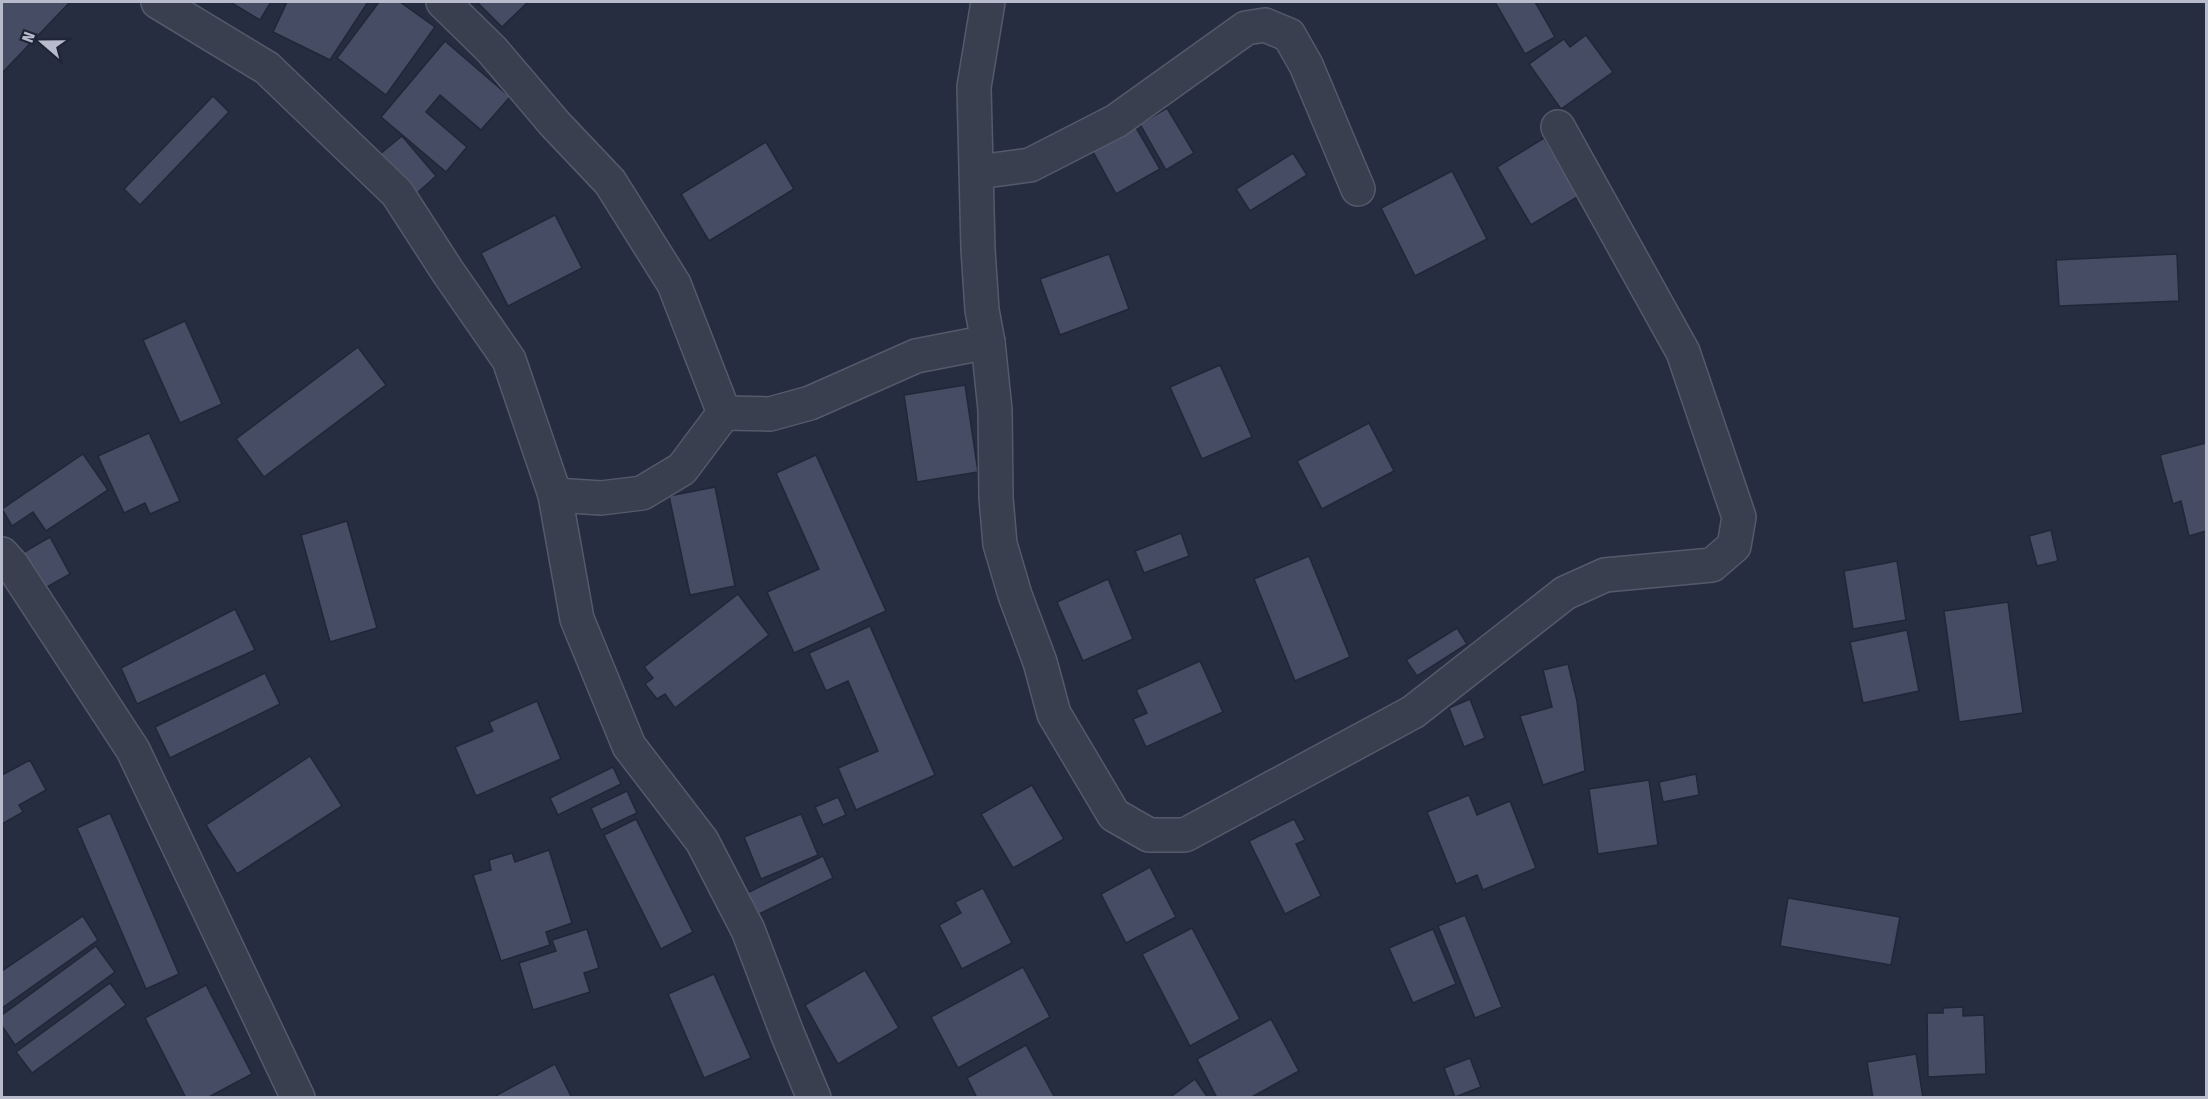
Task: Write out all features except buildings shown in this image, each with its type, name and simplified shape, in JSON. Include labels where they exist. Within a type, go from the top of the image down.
[{"type":"street","points":[[158,2],[267,68],[397,193],[509,360],[555,495],[577,619],[629,746],[702,841],[748,930],[814,1098]]},
{"type":"street","points":[[443,2],[492,50],[555,124],[610,182],[674,284],[724,413]]},
{"type":"street","points":[[988,2],[974,87],[979,259],[982,310],[988,342],[994,410],[996,498],[1000,543],[1040,662],[1054,714],[1114,815],[1149,835],[1185,835],[1413,712],[1565,593],[1605,575],[1712,565],[1734,546],[1739,517],[1683,352],[1558,127]]},
{"type":"street","points":[[978,172],[1030,165],[1116,121],[1246,28],[1265,25],[1289,34],[1306,65],[1358,189]]},
{"type":"street","points":[[724,413],[770,414],[810,403],[916,356],[988,342]]},
{"type":"street","points":[[555,495],[601,498],[642,493],[682,469],[724,413]]},
{"type":"street","points":[[2,554],[18,574],[133,750],[298,1098]]}]
